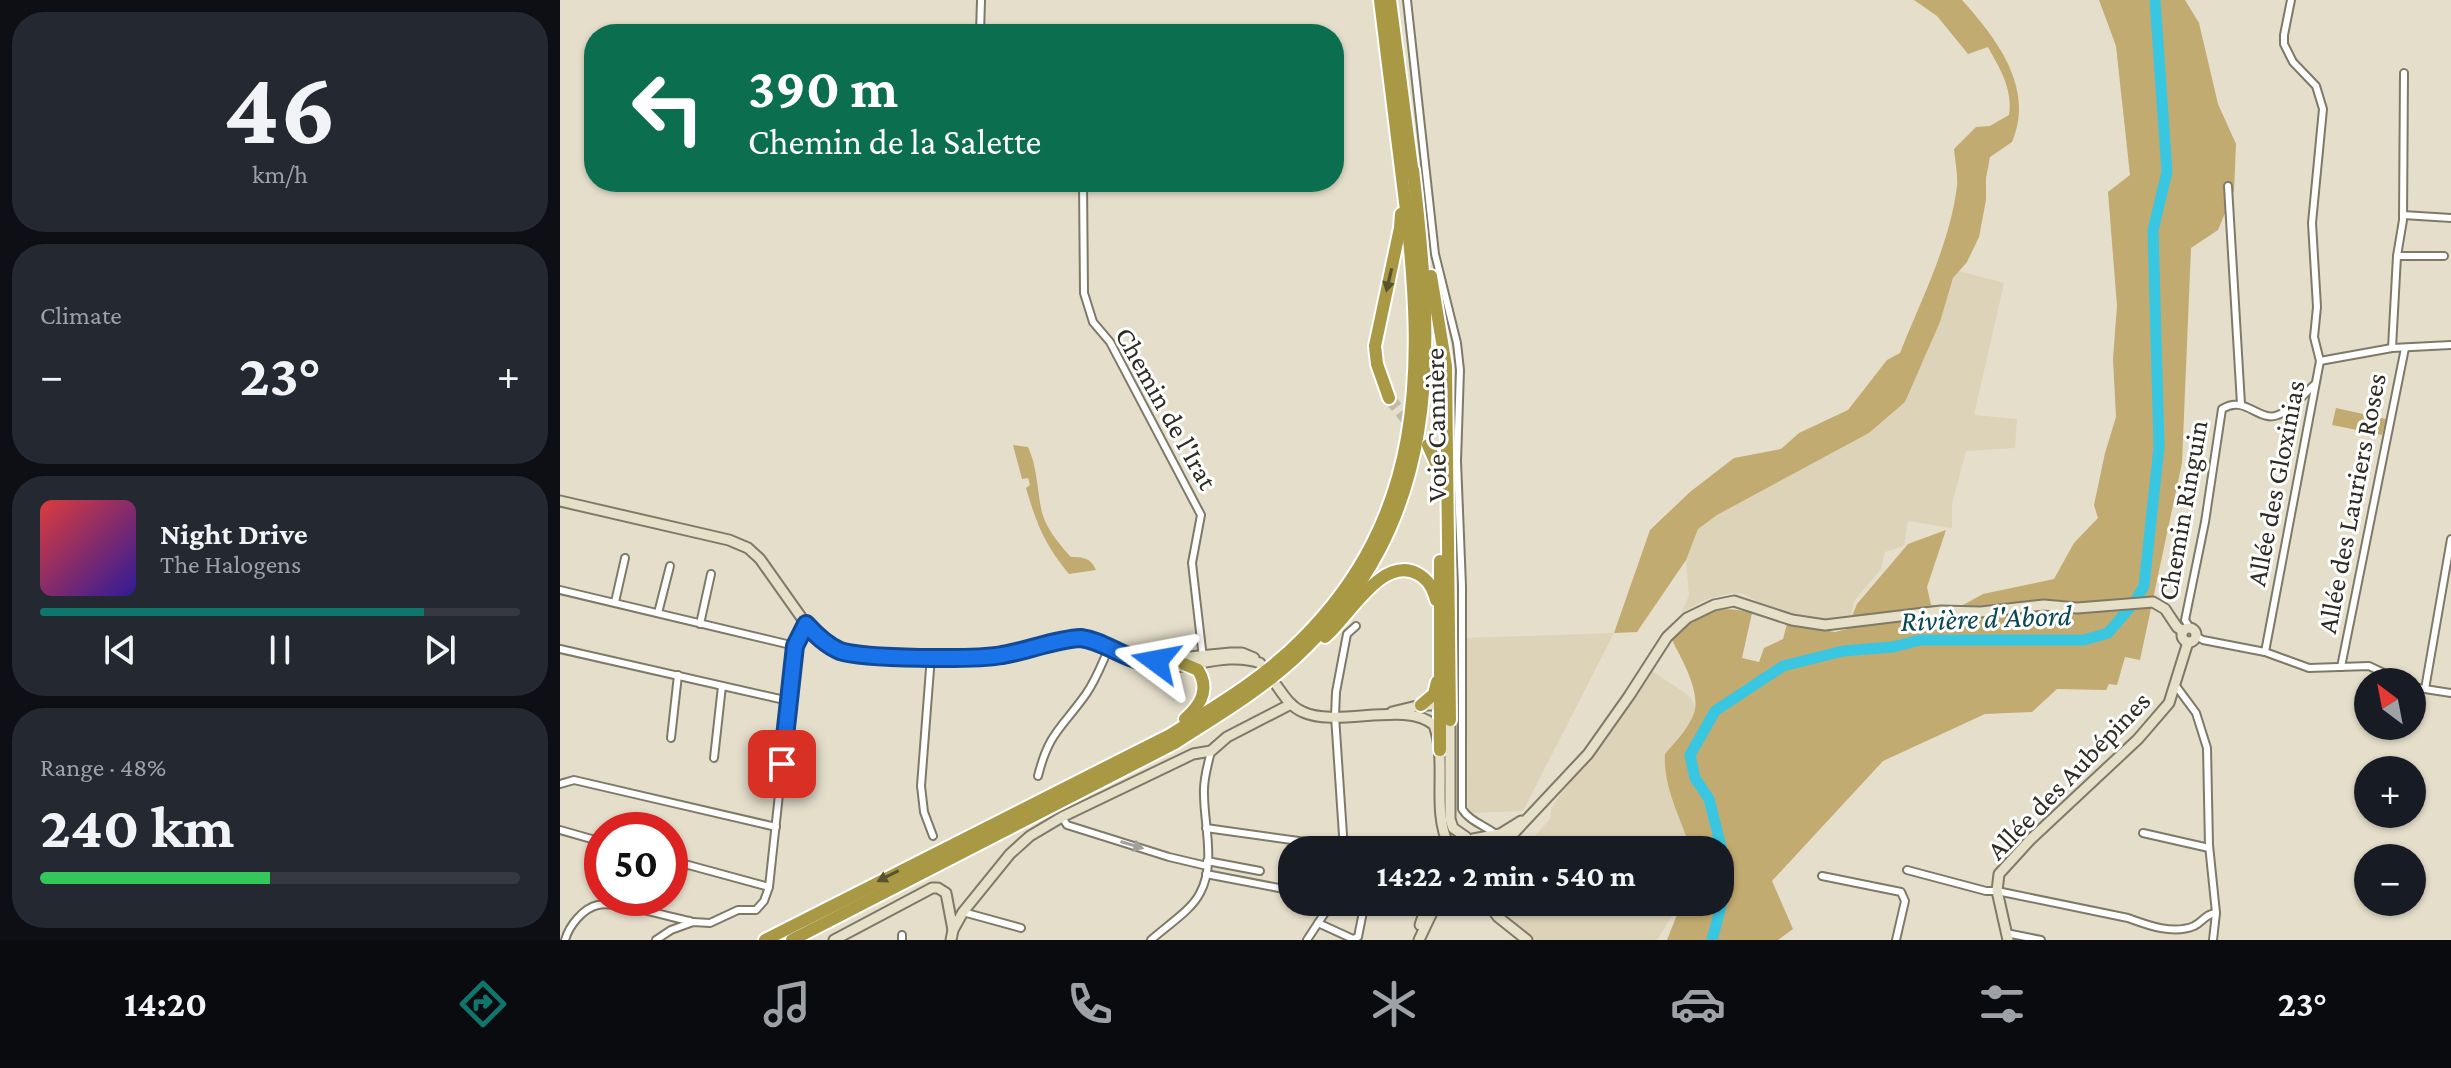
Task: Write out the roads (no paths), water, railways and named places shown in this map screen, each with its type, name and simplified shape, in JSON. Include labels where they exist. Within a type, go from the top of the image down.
[{"type":"highway","points":[[1256,690],[1293,661],[1343,606],[1373,562],[1404,492],[1415,456],[1426,368],[1425,270],[1380,0]]},
{"type":"highway","points":[[765,940],[1170,735],[1250,682],[1302,639],[1334,604],[1363,560],[1394,491],[1414,404],[1416,321],[1407,173],[1390,0]]},
{"type":"highway","points":[[1389,398],[1379,372],[1375,346],[1400,228],[1407,173]]},
{"type":"highway","points":[[1407,173],[1446,366],[1450,720]]},
{"type":"highway","points":[[1428,445],[1438,468],[1441,488],[1440,750]]},
{"type":"highway","points":[[792,940],[1175,743],[1303,656],[1334,630],[1374,584],[1394,571],[1409,571],[1426,579],[1435,595],[1441,622]]},
{"type":"highway","points":[[1420,710],[1434,694],[1440,659]]},
{"type":"highway","points":[[1052,795],[1187,717],[1198,707],[1204,686],[1198,670],[1184,664]]},
{"type":"street","points":[[980,24],[981,0]]},
{"type":"street","name":"Voie Cannière","points":[[1407,0],[1435,254],[1457,343],[1460,370],[1457,461],[1462,586],[1462,809],[1467,816],[1486,825],[1497,835]]},
{"type":"street","name":"Allée des Gloxinias","points":[[2265,652],[2320,361],[2314,337],[2317,307],[2312,223],[2323,109],[2316,86],[2293,62],[2284,44],[2291,0]]},
{"type":"street","points":[[2392,348],[2397,256],[2403,215],[2404,73]]},
{"type":"street","points":[[2228,186],[2241,404]]},
{"type":"street","name":"Chemin de l'Irat","points":[[1083,192],[1086,301],[1093,322],[1110,342],[1201,515],[1192,563],[1204,686]]},
{"type":"street","points":[[2403,215],[2451,218]]},
{"type":"street","points":[[2397,256],[2444,256]]},
{"type":"street","points":[[2320,361],[2392,348],[2451,345]]},
{"type":"street","name":"Allée des Lauriers Roses","points":[[2341,667],[2405,348]]},
{"type":"street","name":"Chemin Ringuin","points":[[2189,634],[2185,620],[2205,522],[2218,419],[2222,409],[2241,404],[2268,416],[2276,416],[2314,385]]},
{"type":"street","points":[[560,501],[729,540],[748,548],[764,564],[806,624],[824,642],[841,651],[860,655],[1000,656],[1081,638],[1093,639],[1141,665],[1158,667],[1203,659]]},
{"type":"street","points":[[2426,683],[2451,539]]},
{"type":"street","points":[[615,602],[625,558]]},
{"type":"street","points":[[658,613],[670,566]]},
{"type":"street","points":[[700,624],[711,574]]},
{"type":"street","points":[[560,590],[795,646]]},
{"type":"street","points":[[1512,836],[1596,743],[1667,637],[1687,618],[1725,602],[1734,601],[1792,620],[1825,625],[1941,611],[1981,612],[2044,605],[2077,608],[2153,602],[2165,609],[2177,627],[2189,634],[2265,652],[2309,668],[2373,668]]},
{"type":"street","points":[[565,940],[573,923],[596,905],[710,923],[738,910],[747,912],[761,907],[769,887],[795,646],[806,624]]},
{"type":"street","points":[[1343,836],[1335,716],[1343,648],[1347,634],[1356,626]]},
{"type":"street","name":"Allée des Aubépines","points":[[2007,936],[1997,891],[1997,880],[2003,869],[2155,722],[2169,703],[2176,686],[2189,634]]},
{"type":"street","points":[[1038,776],[1054,733],[1088,692],[1109,648]]},
{"type":"street","points":[[560,649],[789,701]]},
{"type":"street","points":[[1130,659],[1156,661],[1203,659],[1241,660],[1260,663],[1242,653],[1203,659],[1172,663],[1158,667]]},
{"type":"street","points":[[931,656],[921,786],[924,812],[933,836]]},
{"type":"street","points":[[671,738],[678,675]]},
{"type":"street","points":[[714,758],[722,686]]},
{"type":"street","points":[[1277,686],[1291,704],[1305,713],[1373,715],[1420,710],[1435,705],[1440,708],[1450,720],[1450,819],[1453,828],[1466,836]]},
{"type":"street","points":[[2176,686],[2196,713],[2207,748],[2209,848],[2216,913],[2213,940]]},
{"type":"street","points":[[2426,689],[2451,693]]},
{"type":"street","points":[[952,935],[963,912],[1020,844],[1062,817],[1193,754],[1211,751],[1227,737],[1291,704]]},
{"type":"street","points":[[1420,710],[1434,725],[1440,750],[1444,836]]},
{"type":"street","points":[[1152,939],[1200,895],[1207,867],[1203,790],[1211,751]]},
{"type":"street","points":[[560,784],[574,780],[776,827]]},
{"type":"street","points":[[1488,836],[1497,835],[1537,811]]},
{"type":"street","points":[[1062,817],[1067,825],[1278,887]]},
{"type":"street","points":[[1206,828],[1278,838]]},
{"type":"street","points":[[560,830],[584,837]]},
{"type":"street","points":[[2143,833],[2209,848]]},
{"type":"street","points":[[688,865],[769,887]]},
{"type":"street","points":[[1207,867],[1260,871]]},
{"type":"street","points":[[1907,870],[1986,891],[2128,918],[2148,926],[2182,929],[2194,926],[2206,914],[2216,913]]},
{"type":"street","points":[[1822,876],[1901,892],[1905,897],[1896,940]]},
{"type":"street","points":[[834,940],[932,888],[946,893],[952,935]]},
{"type":"street","points":[[963,912],[1021,928]]},
{"type":"street","points":[[1307,940],[1323,916]]},
{"type":"street","points":[[1318,923],[1353,939],[1358,937],[1362,916]]},
{"type":"street","points":[[1416,940],[1424,916]]},
{"type":"street","points":[[1416,940],[1429,916]]},
{"type":"street","points":[[1497,916],[1527,940]]},
{"type":"street","points":[[656,940],[671,930],[693,922]]},
{"type":"street","points":[[2007,936],[2041,940]]},
{"type":"street","points":[[1152,939],[1165,940]]},
{"type":"waterway","name":"Rivière d'Abord","points":[[1712,940],[1723,899],[1723,854],[1709,799],[1695,778],[1690,755],[1715,711],[1783,666],[1843,651],[1893,647],[1920,640],[2084,640],[2108,633],[2144,586],[2159,447],[2153,230],[2167,172],[2155,0]]},
{"type":"tunnel","points":[[1389,398],[1412,426]]}]
